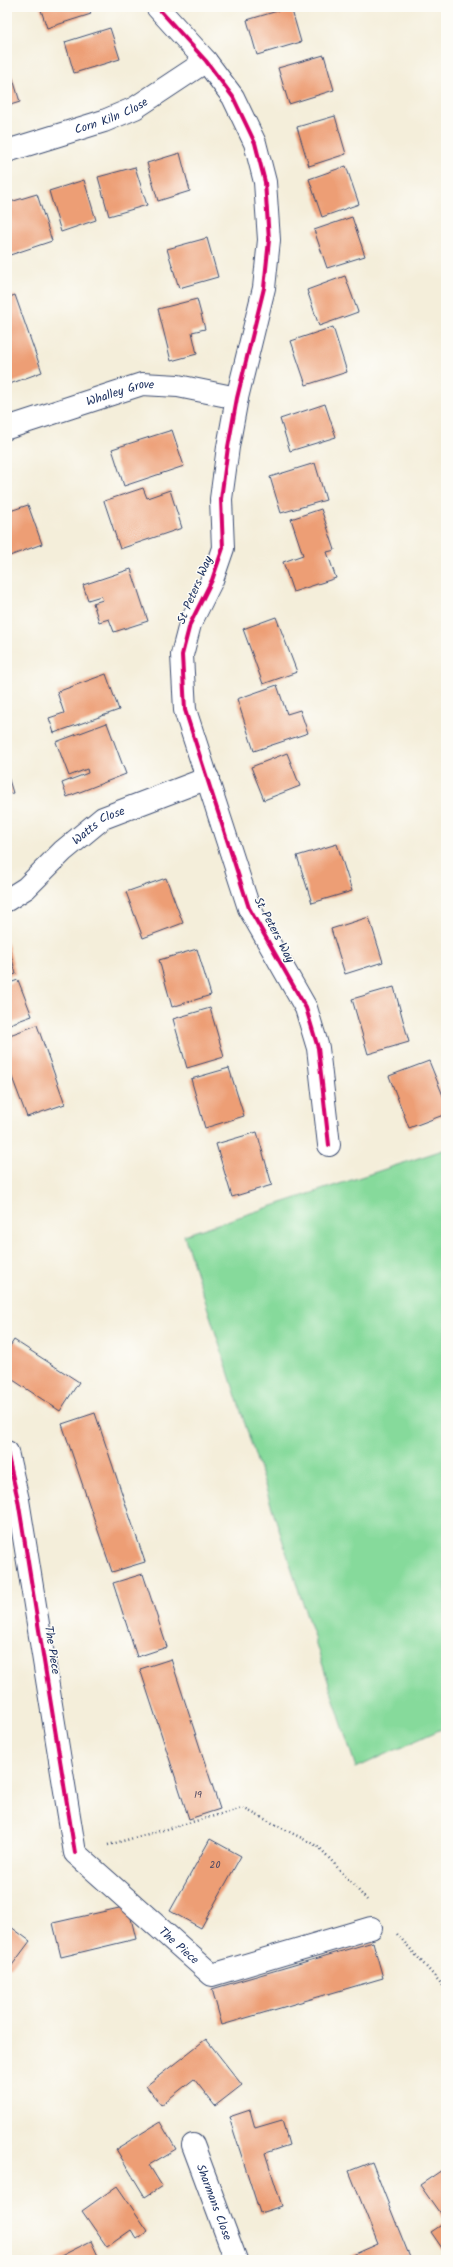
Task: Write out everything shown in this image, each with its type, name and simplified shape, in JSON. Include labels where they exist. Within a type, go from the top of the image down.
[{"type":"street","name":"St Peters Way","points":[[156,7],[206,61],[233,97],[255,143],[265,182],[269,240],[264,288],[237,398],[228,447],[221,499],[223,548],[212,580],[190,624],[182,655],[185,710],[208,778],[248,908],[306,1008],[318,1048],[329,1145]]},
{"type":"street","name":"Corn Kiln Close","points":[[7,151],[104,121],[135,108],[206,61]]},
{"type":"street","name":"Whalley Grove","points":[[7,428],[142,384],[178,386],[237,398]]},
{"type":"street","name":"Watts Close","points":[[7,900],[26,888],[63,851],[103,818],[208,778]]},
{"type":"street","name":"The Piece","points":[[7,1452],[18,1500],[75,1853],[212,1975],[371,1928]]},
{"type":"street","name":"Sharmans Close","points":[[194,2145],[236,2260]]},
{"type":"path","points":[[75,1853],[243,1808],[319,1847],[372,1906]]},
{"type":"path","points":[[393,1930],[446,1989]]},
{"type":"green space","points":[[446,1149],[446,1727],[356,1768],[184,1235]]},
{"type":"building","points":[[40,7],[89,7],[91,14],[47,28]]},
{"type":"building","points":[[291,7],[301,42],[257,55],[247,20]]},
{"type":"building","points":[[110,28],[120,59],[74,73],[65,42]]},
{"type":"building","points":[[324,55],[334,90],[289,104],[278,68]]},
{"type":"building","points":[[7,59],[20,102],[7,106]]},
{"type":"building","points":[[335,116],[346,154],[309,166],[297,127]]},
{"type":"building","points":[[180,153],[190,191],[158,201],[147,163]]},
{"type":"building","points":[[346,166],[359,204],[322,217],[309,179]]},
{"type":"building","points":[[135,167],[147,205],[109,216],[98,177]]},
{"type":"building","points":[[84,180],[96,220],[61,232],[49,191]]},
{"type":"building","points":[[37,194],[52,241],[7,256],[7,203]]},
{"type":"building","points":[[352,217],[365,256],[327,268],[314,230]]},
{"type":"building","points":[[207,238],[218,277],[179,288],[167,249]]},
{"type":"building","points":[[345,276],[358,312],[319,326],[307,290]]},
{"type":"building","points":[[15,295],[42,372],[7,385],[7,298]]},
{"type":"building","points":[[197,299],[205,329],[192,332],[197,354],[171,361],[158,309]]},
{"type":"building","points":[[333,327],[347,372],[306,385],[291,341]]},
{"type":"building","points":[[325,404],[336,437],[290,451],[280,419]]},
{"type":"building","points":[[172,430],[184,466],[124,486],[112,449]]},
{"type":"building","points":[[315,463],[326,500],[281,513],[270,477]]},
{"type":"building","points":[[143,488],[147,498],[170,490],[182,528],[120,549],[104,501]]},
{"type":"building","points":[[28,505],[42,544],[7,557],[7,512]]},
{"type":"building","points":[[321,509],[335,550],[327,552],[336,578],[293,592],[283,562],[303,555],[291,519]]},
{"type":"building","points":[[131,569],[148,621],[114,632],[109,619],[99,622],[93,603],[103,600],[101,596],[88,600],[83,585]]},
{"type":"building","points":[[276,617],[297,672],[263,684],[243,629]]},
{"type":"building","points":[[106,674],[119,710],[54,733],[49,718],[64,713],[57,692]]},
{"type":"building","points":[[277,685],[287,714],[300,710],[308,733],[254,751],[237,699]]},
{"type":"building","points":[[107,723],[126,774],[67,797],[62,783],[88,773],[87,769],[69,776],[56,742]]},
{"type":"building","points":[[287,753],[300,786],[264,800],[251,767]]},
{"type":"building","points":[[7,773],[13,793],[7,794]]},
{"type":"building","points":[[337,844],[352,891],[312,903],[297,856]]},
{"type":"building","points":[[166,878],[183,923],[143,938],[126,892]]},
{"type":"building","points":[[369,917],[383,962],[345,974],[331,929]]},
{"type":"building","points":[[7,941],[16,974],[7,977]]},
{"type":"building","points":[[197,949],[211,995],[172,1007],[159,960]]},
{"type":"building","points":[[18,980],[32,1016],[7,1025],[7,984]]},
{"type":"building","points":[[394,987],[409,1042],[368,1054],[352,999]]},
{"type":"building","points":[[210,1008],[224,1057],[187,1068],[173,1019]]},
{"type":"building","points":[[37,1025],[65,1104],[27,1117],[7,1064],[7,1036]]},
{"type":"building","points":[[429,1061],[446,1103],[446,1114],[409,1128],[389,1076]]},
{"type":"building","points":[[229,1068],[244,1116],[205,1128],[191,1079]]},
{"type":"building","points":[[257,1132],[272,1185],[232,1197],[216,1144]]},
{"type":"building","points":[[14,1340],[79,1382],[60,1411],[7,1376],[7,1351]]},
{"type":"building","points":[[95,1413],[145,1562],[112,1572],[62,1424]]},
{"type":"building","points":[[143,1574],[167,1647],[137,1657],[113,1583]]},
{"type":"building","points":[[171,1659],[220,1809],[189,1819],[140,1669]]},
{"type":"building","points":[[210,1839],[241,1856],[201,1928],[170,1911]]},
{"type":"building","points":[[128,1906],[136,1939],[61,1957],[53,1923]]},
{"type":"building","points":[[7,1924],[30,1941],[10,1968],[7,1966]]},
{"type":"building","points":[[373,1942],[383,1978],[222,2025],[212,1989]]},
{"type":"building","points":[[206,2039],[242,2085],[215,2106],[194,2079],[161,2105],[146,2086]]},
{"type":"building","points":[[250,2110],[255,2128],[282,2120],[289,2145],[265,2153],[282,2206],[260,2213],[229,2117]]},
{"type":"building","points":[[160,2122],[176,2149],[149,2165],[162,2186],[145,2197],[116,2149]]},
{"type":"building","points":[[372,2162],[411,2260],[346,2260],[346,2258],[378,2244],[349,2171]]},
{"type":"building","points":[[445,2168],[446,2169],[446,2222],[420,2185]]},
{"type":"building","points":[[117,2186],[148,2231],[137,2239],[131,2230],[107,2247],[82,2211]]},
{"type":"building","points":[[446,2222],[446,2254],[431,2232]]},
{"type":"building","points":[[91,2241],[100,2260],[53,2260]]},
{"type":"cycle path","points":[[157,7],[206,61],[233,97],[255,143],[265,182],[269,240],[264,288],[237,398],[228,447],[221,499],[223,548],[212,580],[190,624],[182,655],[185,710],[249,908],[306,1008],[318,1048],[329,1145]]},
{"type":"cycle path","points":[[7,1452],[18,1500],[75,1853]]}]
